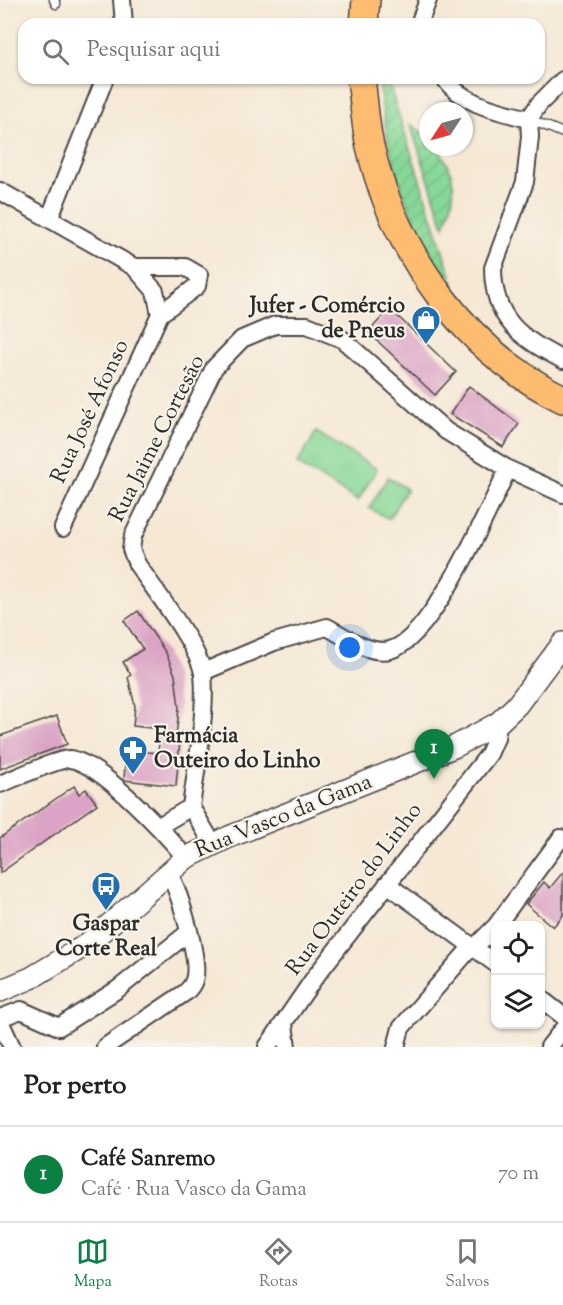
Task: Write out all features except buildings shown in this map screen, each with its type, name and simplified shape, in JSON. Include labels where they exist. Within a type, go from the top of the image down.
[{"type":"main road","points":[[364,18],[366,0]]},
{"type":"main road","points":[[362,84],[373,156],[387,201],[418,260],[442,298],[482,345],[535,386],[563,399]]},
{"type":"street","points":[[122,0],[124,18]]},
{"type":"street","points":[[421,18],[428,0]]},
{"type":"street","points":[[563,80],[539,104],[529,119],[528,169],[495,262],[493,281],[505,317],[518,334],[563,360]]},
{"type":"street","points":[[50,217],[103,84]]},
{"type":"street","points":[[451,84],[464,96],[491,109],[529,119]]},
{"type":"street","name":"Rua José Afonso","points":[[2,194],[50,217],[98,248],[134,267],[155,291],[160,314]]},
{"type":"street","name":"Rua José Afonso","points":[[63,528],[160,314],[196,286],[199,275],[184,267],[134,267]]},
{"type":"street","name":"Rua Jaime Cortesão","points":[[203,672],[189,642],[137,564],[131,549],[133,536],[214,368],[242,339],[275,325],[306,325],[342,339],[446,431],[508,469],[563,494]]},
{"type":"street","points":[[213,844],[191,807],[201,735],[203,672],[274,642],[327,627],[370,649],[390,650],[416,632],[457,575],[508,469]]},
{"type":"street","name":"Rua Vasco da Gama","points":[[0,991],[46,970],[86,945],[186,858],[213,844],[440,753],[498,723],[517,705],[563,643]]},
{"type":"street","name":"Rua Outeiro do Linho","points":[[267,1047],[315,977],[489,754],[496,738],[498,723]]},
{"type":"street","points":[[0,783],[69,759],[92,767],[159,826],[186,858]]},
{"type":"street","points":[[159,826],[191,807]]},
{"type":"street","points":[[500,921],[561,838]]},
{"type":"street","points":[[105,1047],[186,992],[194,981],[196,968],[189,932],[176,887],[169,873]]},
{"type":"street","points":[[387,884],[491,961]]},
{"type":"street","points":[[396,1047],[401,1029],[467,952],[491,931]]},
{"type":"street","points":[[12,1047],[0,1020],[21,1010],[59,1027],[118,989],[189,932]]},
{"type":"street","points":[[545,1002],[563,1016]]},
{"type":"street","points":[[284,1024],[287,1047]]},
{"type":"street","points":[[549,1047],[563,1029]]},
{"type":"lane","points":[[529,119],[563,134]]},
{"type":"green space","points":[[380,84],[389,84],[455,288],[439,265],[412,215],[394,162]]},
{"type":"green space","points":[[410,124],[419,130],[419,151]]},
{"type":"green space","points":[[421,156],[443,156],[452,176],[452,205],[444,226]]},
{"type":"green space","points":[[316,432],[377,469],[358,501],[297,464]]},
{"type":"green space","points":[[388,477],[407,489],[389,519],[369,508]]},
{"type":"place","name":"Jufer - Comércio de Pneus","points":[[426,346]]},
{"type":"place","name":"Farmácia Outeiro do Linho","points":[[133,776]]},
{"type":"place","name":"Café Sanremo","points":[[434,779]]},
{"type":"place","name":"Gaspar Corte Real","points":[[106,912]]}]
